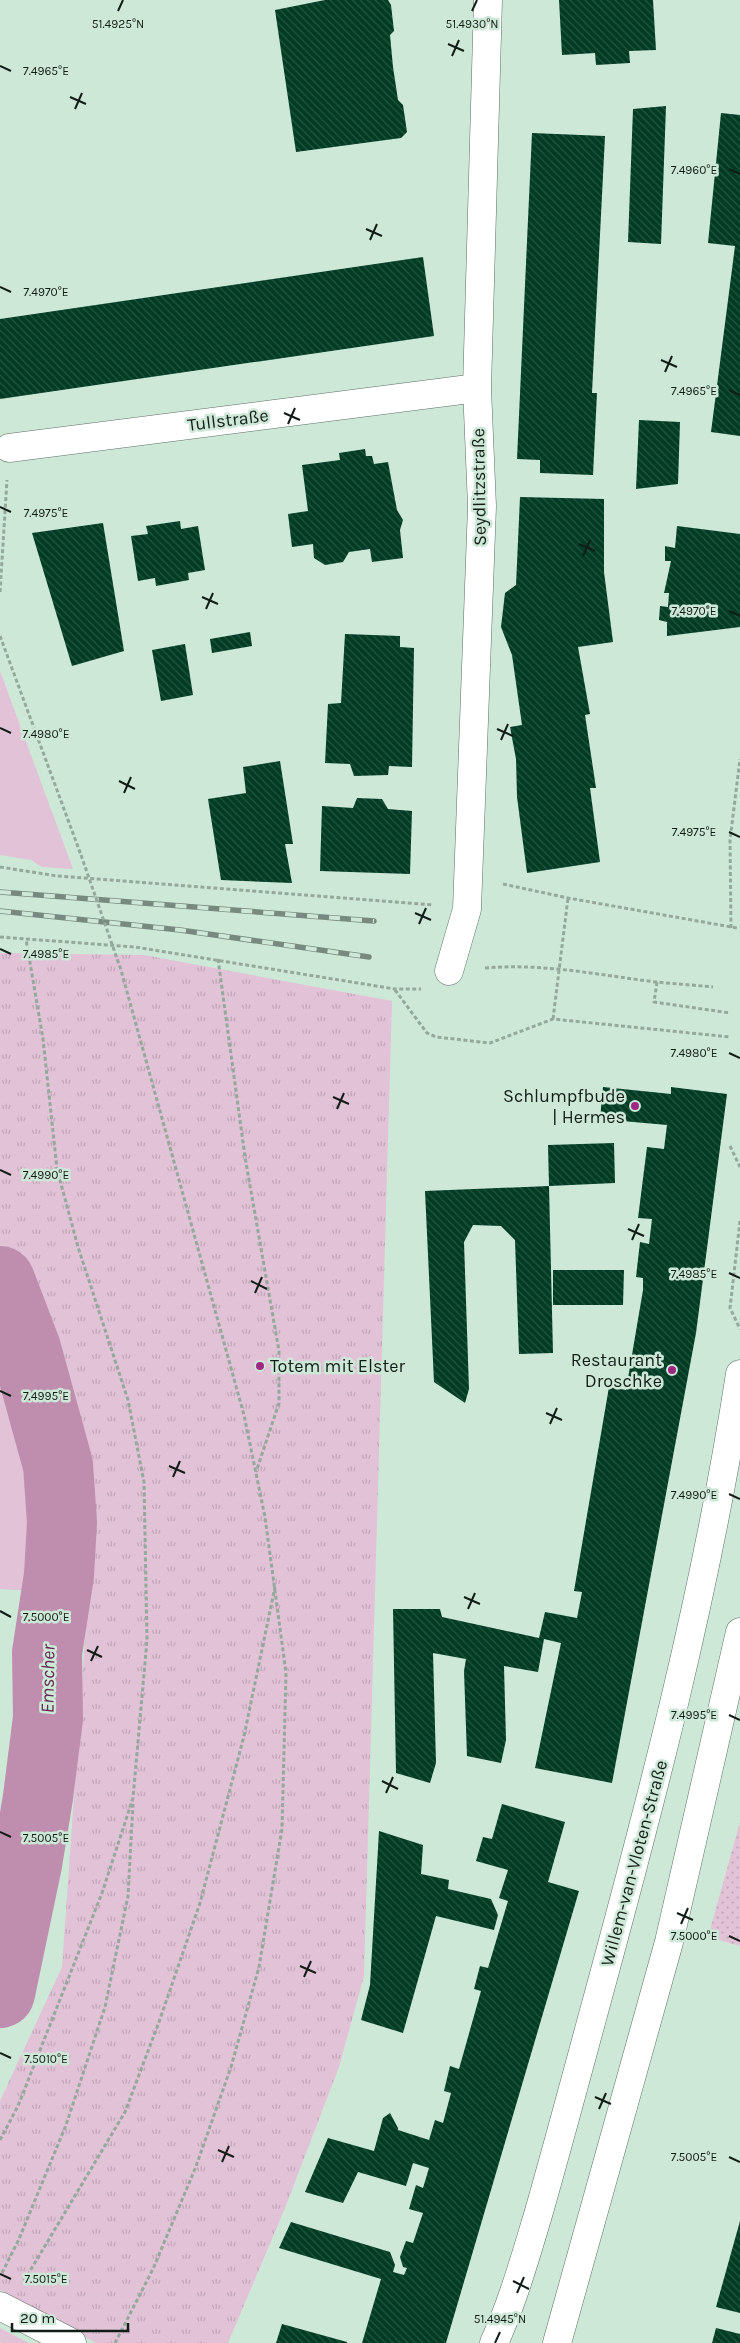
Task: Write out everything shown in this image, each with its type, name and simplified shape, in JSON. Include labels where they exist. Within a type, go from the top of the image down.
[{"type":"main road","name":"Seydlitzstraße","points":[[448,971],[467,909],[482,506],[477,388],[488,0]]},
{"type":"main road","name":"Tullstraße","points":[[9,448],[477,388]]},
{"type":"main road","name":"Willem-van-Vloten-Straße","points":[[494,2343],[507,2314],[530,2240],[647,1819],[680,1682],[714,1527],[725,1473],[740,1374]]},
{"type":"main road","points":[[557,2343],[669,1942],[740,1632]]},
{"type":"main road","points":[[0,2306],[72,2343]]},
{"type":"path","points":[[0,592],[9,448]]},
{"type":"path","points":[[0,636],[82,855],[121,970],[208,1280],[244,1415],[256,1472],[276,1584],[286,1673],[282,1829],[259,1967],[231,2067],[196,2169],[153,2270],[115,2343]]},
{"type":"path","points":[[731,928],[730,840],[740,759]]},
{"type":"path","points":[[0,868],[57,876],[467,909]]},
{"type":"path","points":[[468,876],[568,898],[737,928]]},
{"type":"path","points":[[553,1019],[568,898]]},
{"type":"path","points":[[0,937],[135,947],[395,989],[426,1033],[436,1037],[490,1043],[553,1019],[730,1038]]},
{"type":"path","points":[[2,2272],[66,2125],[105,2007],[128,1896],[147,1640],[144,1482],[128,1400],[78,1247],[57,1169],[43,1039],[26,939]]},
{"type":"path","points":[[218,959],[246,1157],[279,1351],[279,1403],[256,1472]]},
{"type":"path","points":[[448,971],[517,965],[560,968],[657,982],[713,987]]},
{"type":"path","points":[[657,982],[654,1002],[730,1013]]},
{"type":"path","points":[[730,1146],[740,1167]]},
{"type":"path","points":[[740,1221],[730,1308],[740,1329]]},
{"type":"path","points":[[22,2284],[125,2112],[194,1921],[244,1736],[276,1584]]},
{"type":"path","points":[[0,2140],[18,2106],[102,1893],[134,1798]]},
{"type":"green space","points":[[0,671],[73,869],[42,867],[31,860],[0,855]]},
{"type":"green space","points":[[0,953],[144,955],[392,1001],[364,1976],[339,2067],[285,2208],[228,2343],[96,2343],[0,2290],[0,2101],[62,1967],[87,1612],[59,1431],[0,1242]]},
{"type":"green space","points":[[0,1242],[59,1431],[85,1594],[0,1589]]},
{"type":"green space","points":[[740,1822],[740,1946],[708,1937]]},
{"type":"green space","points":[[0,2328],[29,2343],[0,2342]]},
{"type":"building","points":[[325,0],[388,0],[391,5],[394,31],[390,35],[393,67],[398,100],[403,105],[407,132],[401,138],[296,152],[275,10]]},
{"type":"building","points":[[559,0],[653,0],[656,50],[629,51],[630,63],[596,65],[595,53],[562,55]]},
{"type":"building","points":[[666,106],[661,244],[628,242],[633,109]]},
{"type":"building","points":[[721,113],[740,115],[740,436],[711,432],[735,246],[708,243]]},
{"type":"building","points":[[532,133],[605,136],[592,393],[597,393],[593,475],[540,473],[540,460],[517,459]]},
{"type":"building","points":[[423,257],[434,336],[0,399],[0,319]]},
{"type":"building","points":[[639,420],[680,422],[678,484],[636,489]]},
{"type":"building","points":[[365,449],[366,456],[372,456],[374,464],[388,462],[397,510],[403,520],[400,530],[403,558],[372,562],[370,549],[349,552],[343,562],[325,565],[314,558],[313,544],[292,547],[288,514],[308,511],[302,465],[340,460],[339,453]]},
{"type":"building","points":[[520,497],[604,499],[604,572],[613,642],[578,647],[590,714],[585,715],[596,788],[590,788],[600,862],[527,873],[517,797],[516,759],[510,727],[522,725],[512,655],[501,627],[505,593],[516,585]]},
{"type":"building","points":[[180,521],[181,529],[198,526],[205,570],[188,573],[189,580],[156,586],[155,578],[138,581],[131,536],[148,534],[146,526]]},
{"type":"building","points":[[103,523],[124,651],[72,666],[32,533]]},
{"type":"building","points":[[677,526],[740,534],[740,627],[667,636],[667,622],[659,620],[660,606],[668,607],[669,593],[664,593],[671,561],[665,561],[665,546],[675,548]]},
{"type":"building","points":[[250,632],[252,646],[212,653],[210,639]]},
{"type":"building","points":[[345,634],[400,636],[400,647],[414,648],[412,767],[389,766],[388,775],[354,776],[350,764],[325,763],[328,704],[341,703]]},
{"type":"building","points":[[185,644],[193,695],[161,701],[152,650]]},
{"type":"building","points":[[280,761],[293,844],[285,844],[292,883],[221,880],[208,799],[246,793],[243,767]]},
{"type":"building","points":[[357,798],[382,799],[388,809],[412,811],[410,874],[320,871],[322,806],[353,808]]},
{"type":"building","points":[[603,1087],[671,1094],[671,1087],[727,1094],[696,1333],[612,1783],[535,1768],[561,1643],[544,1639],[538,1672],[504,1666],[506,1740],[501,1763],[467,1756],[464,1671],[466,1659],[433,1653],[436,1763],[430,1783],[396,1773],[393,1609],[440,1609],[442,1617],[539,1638],[545,1612],[577,1618],[582,1592],[574,1591],[609,1387],[626,1390],[643,1290],[643,1278],[636,1277],[640,1242],[649,1244],[652,1219],[638,1218],[647,1147],[664,1149],[667,1125],[600,1119]]},
{"type":"building","points":[[614,1143],[615,1183],[549,1186],[548,1145]]},
{"type":"building","points":[[549,1186],[553,1353],[519,1354],[515,1240],[501,1226],[473,1225],[464,1242],[469,1389],[465,1403],[434,1382],[425,1191]]},
{"type":"building","points":[[553,1270],[624,1270],[623,1305],[553,1305]]},
{"type":"building","points":[[502,1804],[565,1822],[548,1882],[579,1891],[446,2343],[362,2343],[381,2279],[279,2248],[291,2222],[390,2252],[395,2265],[393,2272],[404,2275],[407,2268],[403,2267],[400,2257],[406,2241],[413,2243],[423,2213],[409,2209],[416,2185],[423,2188],[429,2168],[413,2163],[406,2186],[358,2172],[343,2203],[305,2192],[328,2138],[374,2151],[383,2118],[390,2113],[398,2130],[429,2140],[435,2120],[443,2123],[451,2093],[444,2091],[450,2066],[459,2069],[481,1991],[474,1989],[480,1966],[488,1968],[508,1901],[499,1898],[508,1870],[476,1861],[483,1837],[492,1839]]},
{"type":"building","points":[[379,1831],[423,1845],[421,1874],[449,1880],[448,1889],[491,1899],[498,1915],[494,1930],[436,1916],[403,2033],[361,2020],[370,1985]]},
{"type":"building","points":[[740,2221],[740,2313],[716,2307]]},
{"type":"building","points":[[282,2324],[347,2342],[347,2343],[276,2343]]},
{"type":"building","points":[[716,2328],[740,2334],[740,2343],[712,2343]]},
{"type":"waterway","name":"Emscher","points":[[0,1281],[26,1349],[58,1465],[62,1522],[59,1575],[47,1653],[48,1718],[38,1797],[27,1864],[0,1993]]},
{"type":"railway","points":[[0,892],[374,921]]},
{"type":"railway","points":[[0,911],[180,930],[369,957]]},
{"type":"place","name":"Schlumpfbude | Hermes","points":[[635,1106]]},
{"type":"place","name":"Totem mit Elster","points":[[260,1366]]},
{"type":"place","name":"Restaurant Droschke","points":[[672,1370]]}]
